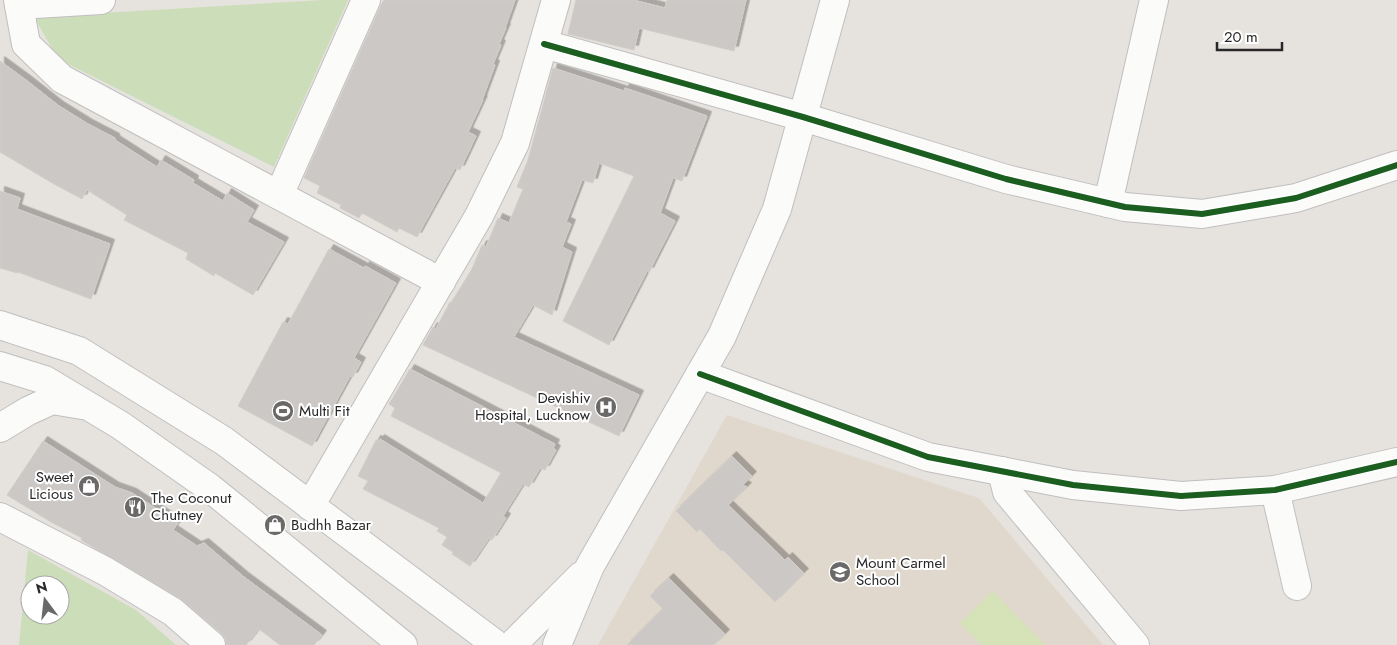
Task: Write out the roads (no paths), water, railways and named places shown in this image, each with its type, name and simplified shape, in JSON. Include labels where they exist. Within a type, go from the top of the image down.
[{"type":"street","points":[[101,0],[18,3],[26,44],[62,80],[441,282]]},
{"type":"street","points":[[279,195],[366,0]]},
{"type":"street","points":[[310,506],[479,216],[515,143],[556,0]]},
{"type":"street","points":[[557,645],[590,566],[722,336],[777,209],[836,0]]},
{"type":"street","points":[[1108,203],[1154,0]]},
{"type":"street","points":[[544,44],[803,117],[1006,179],[1126,207],[1202,214],[1296,198],[1397,165]]},
{"type":"street","points":[[0,325],[79,351],[224,441],[310,506],[505,644],[590,566]]},
{"type":"street","points":[[0,366],[45,380],[120,425],[210,488],[403,645]]},
{"type":"street","points":[[700,374],[928,457],[1073,484],[1181,496],[1275,490],[1397,462]]},
{"type":"street","points":[[0,428],[52,400],[88,406]]},
{"type":"street","points":[[1002,471],[1007,492],[1135,645]]},
{"type":"street","points":[[1275,490],[1297,586]]},
{"type":"street","points":[[0,517],[105,571],[173,612],[210,645]]},
{"type":"place","name":"Devishiv Hospital, Lucknow","points":[[606,407]]},
{"type":"place","name":"Multi Fit","points":[[283,411]]},
{"type":"place","name":"Sweet Licious","points":[[89,486]]},
{"type":"place","name":"The Coconut Chutney","points":[[135,507]]},
{"type":"place","name":"Budhh Bazar","points":[[275,525]]},
{"type":"place","name":"Mount Carmel School","points":[[840,572]]}]
